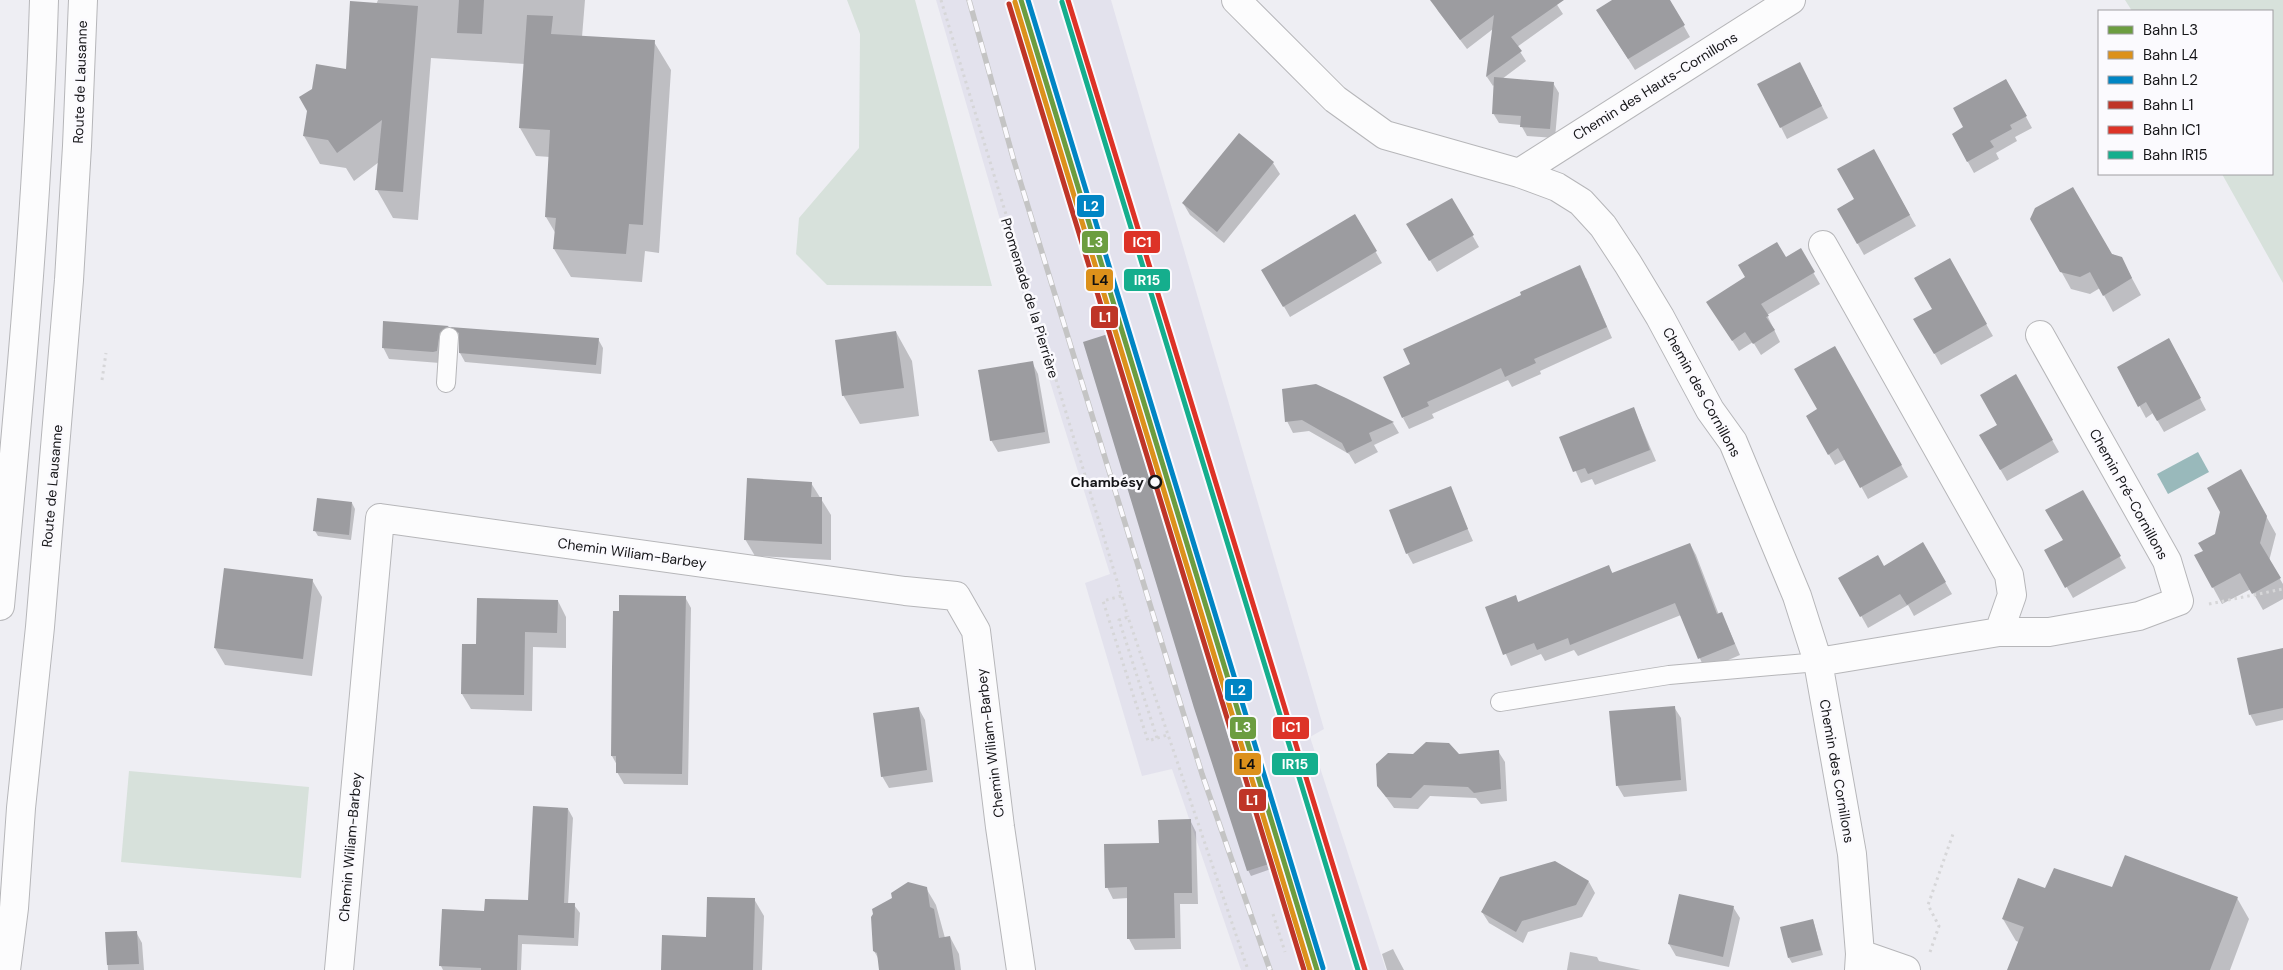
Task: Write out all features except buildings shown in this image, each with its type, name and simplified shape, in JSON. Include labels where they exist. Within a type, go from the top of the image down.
[{"type":"street","points":[[0,606],[32,246],[44,0]]},
{"type":"street","name":"Route de Lausanne","points":[[6,970],[14,908],[21,808],[40,627],[69,280],[83,0]]},
{"type":"street","name":"Chemin des Cornillons","points":[[1236,0],[1335,99],[1384,135],[1519,173],[1557,187],[1581,202],[1603,226],[1628,264],[1660,317],[1710,410],[1733,442],[1797,596],[1818,662],[1852,854],[1860,962]]},
{"type":"street","name":"Chemin des Hauts-Cornillons","points":[[1519,173],[1792,0]]},
{"type":"street","points":[[1823,245],[2010,575],[2012,595],[1999,632]]},
{"type":"street","name":"Chemin Pré-Cornillons","points":[[2040,335],[2167,561],[2180,601]]},
{"type":"street","name":"Chemin Wiliam-Barbey","points":[[339,970],[380,518],[956,596],[976,631],[1000,827],[1021,970]]},
{"type":"street","points":[[1818,662],[1999,632],[2049,632],[2139,616],[2180,601]]},
{"type":"street","points":[[14,908],[21,970]]},
{"type":"street","points":[[1860,962],[1917,966]]},
{"type":"lane","points":[[446,383],[449,337]]},
{"type":"lane","points":[[1500,702],[1669,675],[1818,662]]},
{"type":"path","name":"Promenade de la Pierrière","points":[[941,0],[1121,596],[1248,970]]},
{"type":"path","points":[[102,380],[106,353]]},
{"type":"path","points":[[2180,601],[2195,606],[2283,589]]},
{"type":"path","points":[[1121,596],[1104,601],[1148,741],[1167,735]]},
{"type":"path","points":[[1128,617],[1119,620],[1157,738]]},
{"type":"path","points":[[1917,966],[1939,926],[1928,905],[1953,834]]},
{"type":"path","points":[[1273,914],[1285,952]]},
{"type":"shaded area","points":[[847,0],[915,0],[992,286],[827,285],[796,254],[799,218],[859,148],[860,34]]},
{"type":"shaded area","points":[[936,0],[1111,0],[1324,729],[1310,737],[1386,970],[1241,970],[1172,769],[1142,776],[1085,583],[1110,574],[1008,247]]},
{"type":"shaded area","points":[[2125,0],[2283,0],[2283,283],[2223,175],[2273,175],[2273,10],[2131,10]]},
{"type":"shaded area","points":[[129,771],[309,787],[301,878],[121,862]]},
{"type":"water","points":[[2198,452],[2209,472],[2168,494],[2157,474]]},
{"type":"railway","points":[[969,0],[1014,161],[1202,774],[1270,970]]},
{"type":"rail line","name":"L3","points":[[1021,0],[1317,970]]},
{"type":"rail line","name":"L2","points":[[1028,0],[1323,968]]},
{"type":"rail line","name":"IC1","points":[[1068,0],[1365,970]]},
{"type":"rail line","name":"L4","points":[[1015,2],[1310,970]]},
{"type":"rail line","name":"IR15","points":[[1062,2],[1358,970]]},
{"type":"rail line","name":"L1","points":[[1009,4],[1304,970]]},
{"type":"place","name":"Chambésy","points":[[1155,482]]}]
